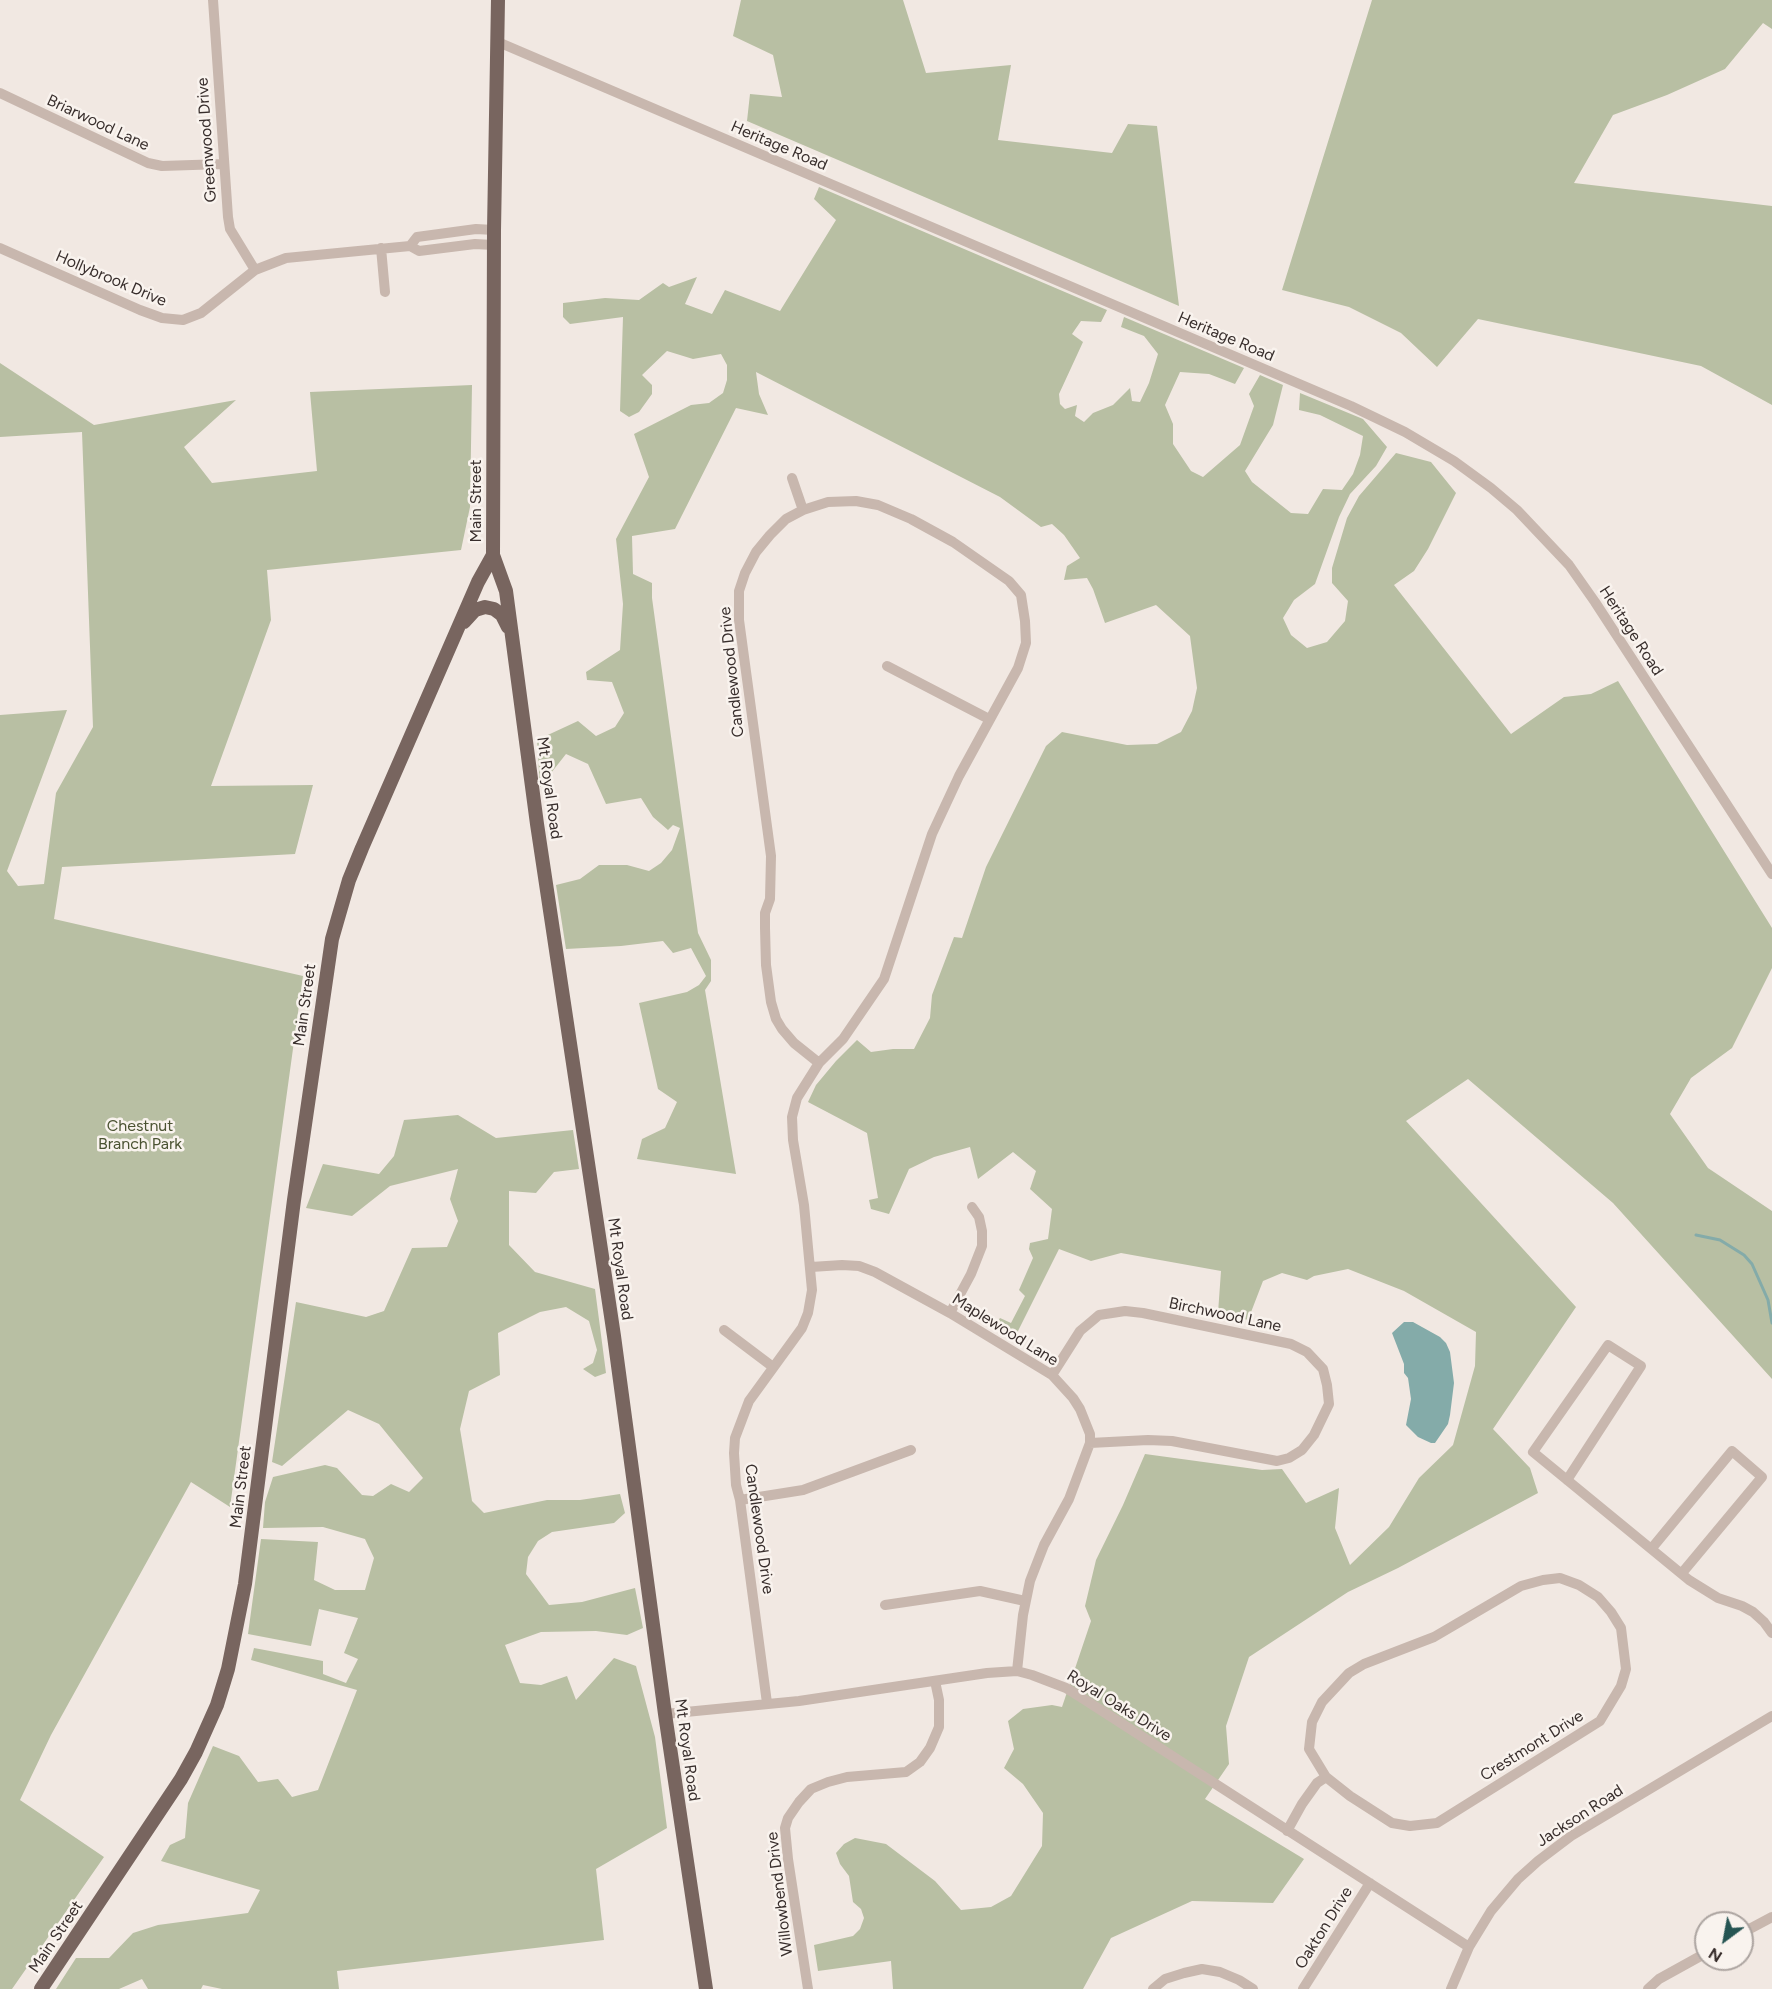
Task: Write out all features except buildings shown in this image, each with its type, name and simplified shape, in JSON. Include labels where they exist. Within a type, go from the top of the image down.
[{"type":"main road","name":"Main Street","points":[[41,1989],[181,1779],[217,1705],[228,1669],[245,1584],[294,1200],[332,939],[349,880],[478,582],[493,555],[493,245],[498,0]]},
{"type":"main road","name":"Mt Royal Road","points":[[493,555],[504,584],[537,824],[614,1336],[665,1714],[706,1989]]},
{"type":"main road","points":[[451,644],[468,617],[475,610],[485,607],[494,609],[502,615],[512,639]]},
{"type":"street","name":"Greenwood Drive","points":[[213,0],[223,164],[230,229],[255,270]]},
{"type":"street","name":"Heritage Road","points":[[498,42],[1351,406],[1405,432],[1454,461],[1507,501],[1542,534],[1569,565],[1772,874]]},
{"type":"street","name":"Briarwood Lane","points":[[0,93],[148,163],[162,166],[223,164]]},
{"type":"street","name":"Hollybrook Drive","points":[[410,246],[417,237],[476,229],[494,230]]},
{"type":"street","name":"Hollybrook Drive","points":[[0,248],[140,310],[172,320],[183,320],[201,313],[255,270],[286,258],[410,246],[419,251],[475,244],[493,245]]},
{"type":"street","points":[[381,248],[385,292]]},
{"type":"street","points":[[792,478],[803,510]]},
{"type":"street","name":"Candlewood Drive","points":[[767,1703],[734,1469],[735,1438],[749,1401],[772,1367],[793,1342],[805,1320],[812,1290],[804,1204],[793,1140],[792,1117],[797,1098],[819,1063],[843,1040],[884,979],[932,834],[959,776],[1018,668],[1026,643],[1021,596],[1009,580],[953,542],[911,519],[878,505],[856,501],[828,502],[803,510],[786,519],[756,552],[739,591],[739,620],[771,856],[770,899],[765,913],[765,928],[766,965],[771,1002],[782,1029],[794,1043],[819,1063]]},
{"type":"street","points":[[887,666],[989,719]]},
{"type":"street","points":[[950,1313],[971,1274],[982,1246],[979,1217],[972,1207]]},
{"type":"street","name":"Maplewood Lane","points":[[811,1268],[842,1265],[858,1266],[875,1272],[950,1313],[1052,1375],[1074,1398],[1090,1434],[1090,1443]]},
{"type":"street","name":"Birchwood Lane","points":[[1052,1375],[1080,1331],[1100,1315],[1125,1311],[1291,1344],[1306,1352],[1323,1369],[1328,1385],[1329,1404],[1314,1435],[1302,1450],[1289,1458],[1277,1461],[1172,1442],[1148,1440],[1090,1443]]},
{"type":"street","points":[[724,1330],[772,1367]]},
{"type":"street","points":[[1567,1480],[1641,1366],[1608,1345],[1533,1452],[1567,1480],[1652,1548],[1682,1573],[1705,1591],[1753,1612],[1772,1632]]},
{"type":"street","points":[[1017,1671],[1025,1601],[1035,1565],[1069,1499],[1090,1443]]},
{"type":"street","points":[[740,1500],[803,1490],[911,1450]]},
{"type":"street","points":[[1652,1548],[1732,1451],[1762,1477],[1682,1573]]},
{"type":"street","name":"Crestmont Drive","points":[[1560,1578],[1598,1597],[1621,1628],[1626,1669],[1621,1686],[1600,1721],[1437,1823],[1410,1826],[1392,1823],[1350,1796],[1326,1777],[1309,1749],[1312,1722],[1322,1702],[1335,1687],[1349,1673],[1364,1664],[1434,1637],[1521,1586],[1543,1580],[1560,1578]]},
{"type":"street","points":[[885,1605],[980,1591],[1025,1601]]},
{"type":"street","name":"Royal Oaks Drive","points":[[665,1714],[799,1701],[935,1680],[1017,1671],[1049,1681],[1074,1693],[1469,1947]]},
{"type":"street","name":"Willowbend Drive","points":[[808,1989],[788,1859],[785,1828],[789,1818],[799,1802],[811,1790],[828,1782],[847,1777],[906,1772],[920,1762],[930,1748],[939,1727],[939,1700],[935,1680]]},
{"type":"street","name":"Jackson Road","points":[[1451,1989],[1469,1947],[1491,1911],[1528,1870],[1553,1849],[1772,1716]]},
{"type":"street","points":[[1287,1831],[1317,1783],[1326,1777]]},
{"type":"street","name":"Oakton Drive","points":[[1303,1989],[1370,1883]]},
{"type":"street","points":[[1754,1927],[1772,1917]]},
{"type":"street","points":[[1648,1989],[1659,1978],[1694,1959]]},
{"type":"street","points":[[1153,1989],[1166,1979],[1202,1970],[1220,1972],[1239,1980],[1252,1989]]},
{"type":"green space","points":[[741,0],[903,0],[926,73],[1011,65],[998,140],[1112,153],[1128,124],[1157,126],[1179,306],[747,121],[750,94],[782,97],[773,55],[733,36]]},
{"type":"green space","points":[[1372,0],[1772,0],[1772,29],[1763,23],[1725,69],[1667,95],[1613,115],[1574,183],[1772,206],[1772,405],[1701,366],[1478,319],[1437,367],[1401,333],[1349,307],[1282,290]]},
{"type":"green space","points":[[819,187],[1107,310],[1101,322],[1081,321],[1072,334],[1083,342],[1059,394],[1060,404],[1065,409],[1077,405],[1075,416],[1084,422],[1093,413],[1113,405],[1130,388],[1132,401],[1140,402],[1149,383],[1158,354],[1144,336],[1121,327],[1124,317],[1244,368],[1235,384],[1209,374],[1180,372],[1165,405],[1173,424],[1173,444],[1191,471],[1203,477],[1240,445],[1254,406],[1249,394],[1260,375],[1283,385],[1273,425],[1245,471],[1252,482],[1291,513],[1308,514],[1323,489],[1342,490],[1353,474],[1360,455],[1363,436],[1320,415],[1299,410],[1300,393],[1363,419],[1387,447],[1376,466],[1350,494],[1339,517],[1315,584],[1294,600],[1283,618],[1291,635],[1307,648],[1327,642],[1345,621],[1348,601],[1332,583],[1332,568],[1347,518],[1359,496],[1396,453],[1431,462],[1456,493],[1428,549],[1414,571],[1394,585],[1511,734],[1564,697],[1591,694],[1618,681],[1772,928],[1772,968],[1732,1048],[1691,1078],[1670,1114],[1708,1168],[1772,1211],[1772,1379],[1613,1203],[1468,1079],[1406,1121],[1576,1307],[1493,1429],[1530,1468],[1538,1493],[1398,1568],[1348,1592],[1249,1657],[1226,1726],[1229,1764],[1205,1799],[1304,1859],[1273,1903],[1192,1901],[1111,1938],[1083,1989],[893,1989],[891,1961],[818,1971],[814,1945],[853,1936],[860,1929],[864,1918],[861,1909],[853,1902],[849,1876],[840,1864],[836,1853],[844,1844],[855,1838],[886,1844],[935,1881],[961,1910],[991,1907],[1011,1896],[1042,1846],[1043,1813],[1023,1784],[1004,1768],[1014,1749],[1008,1721],[1023,1709],[1052,1705],[1062,1707],[1091,1621],[1085,1606],[1096,1560],[1145,1454],[1262,1470],[1282,1469],[1306,1503],[1339,1488],[1335,1528],[1350,1565],[1389,1527],[1419,1478],[1453,1445],[1475,1366],[1476,1332],[1404,1291],[1348,1269],[1314,1276],[1307,1280],[1282,1273],[1263,1281],[1248,1320],[1218,1313],[1221,1271],[1121,1253],[1091,1261],[1059,1249],[1015,1337],[995,1325],[1000,1318],[1011,1323],[1025,1296],[1019,1290],[1033,1258],[1029,1249],[1030,1243],[1048,1239],[1052,1209],[1030,1189],[1036,1171],[1013,1152],[978,1179],[970,1147],[934,1157],[909,1169],[889,1214],[871,1209],[869,1200],[878,1198],[867,1133],[808,1102],[816,1085],[857,1040],[871,1052],[914,1049],[930,1018],[932,995],[954,937],[962,938],[986,867],[1046,746],[1062,732],[1127,745],[1157,744],[1181,732],[1192,711],[1197,688],[1190,636],[1156,605],[1105,623],[1087,578],[1064,580],[1067,566],[1080,558],[1064,535],[1052,524],[1041,527],[1000,497],[756,372],[759,394],[768,415],[736,408],[675,529],[632,536],[633,574],[652,583],[652,598],[698,933],[711,960],[711,981],[705,990],[736,1174],[637,1159],[642,1139],[665,1128],[677,1102],[658,1089],[639,1003],[687,992],[699,985],[706,976],[691,948],[673,953],[663,941],[566,949],[556,885],[580,879],[599,865],[627,865],[649,871],[661,863],[672,850],[680,828],[673,825],[668,830],[653,817],[641,798],[606,804],[588,764],[566,754],[540,787],[537,740],[578,721],[596,736],[615,727],[624,713],[612,682],[587,680],[586,672],[620,650],[623,604],[616,539],[649,477],[634,434],[691,405],[709,403],[723,393],[727,380],[727,365],[721,354],[693,359],[667,351],[642,375],[652,385],[652,394],[639,412],[629,417],[620,411],[623,317],[570,324],[563,317],[563,303],[605,298],[639,300],[663,283],[669,287],[697,277],[685,304],[712,314],[725,290],[780,311],[836,220],[814,199]]},
{"type":"green space","name":"Chestnut Branch Park","points":[[0,363],[94,425],[236,400],[184,447],[212,483],[317,471],[310,392],[472,385],[470,507],[461,550],[267,570],[271,620],[211,786],[313,785],[295,854],[62,867],[54,919],[303,976],[230,1507],[191,1482],[51,1735],[20,1800],[104,1857],[12,1989],[0,1989],[0,715],[67,710],[7,871],[18,886],[44,884],[56,793],[93,727],[82,432],[0,437]]},
{"type":"green space","points":[[458,1115],[496,1138],[573,1130],[579,1169],[554,1172],[536,1193],[509,1191],[509,1245],[535,1272],[595,1289],[606,1373],[595,1377],[583,1369],[593,1363],[597,1350],[589,1321],[566,1307],[540,1312],[498,1333],[500,1375],[469,1391],[460,1429],[472,1501],[484,1513],[547,1500],[580,1500],[620,1494],[625,1513],[614,1523],[552,1532],[538,1541],[528,1557],[526,1574],[549,1605],[582,1602],[635,1588],[643,1628],[627,1635],[596,1631],[541,1632],[505,1645],[520,1683],[541,1685],[567,1676],[576,1700],[614,1658],[636,1666],[655,1737],[667,1828],[596,1869],[604,1940],[337,1971],[339,1989],[222,1989],[203,1985],[201,1989],[148,1989],[142,1979],[119,1989],[56,1989],[76,1958],[109,1958],[133,1933],[158,1925],[248,1913],[260,1890],[161,1861],[170,1845],[185,1838],[188,1803],[213,1746],[239,1756],[258,1782],[278,1779],[292,1797],[318,1790],[357,1690],[251,1660],[254,1648],[323,1661],[323,1674],[346,1683],[358,1659],[344,1653],[358,1618],[319,1609],[311,1646],[248,1634],[261,1539],[318,1542],[314,1580],[335,1590],[365,1590],[374,1558],[365,1539],[323,1527],[263,1528],[265,1502],[273,1477],[325,1465],[337,1468],[362,1495],[373,1496],[391,1484],[409,1492],[423,1478],[379,1424],[348,1410],[282,1466],[272,1462],[296,1302],[366,1317],[384,1311],[412,1248],[447,1247],[458,1221],[450,1199],[458,1169],[390,1186],[352,1216],[306,1208],[323,1164],[379,1174],[394,1156],[404,1120]]},
{"type":"water","points":[[1404,1322],[1413,1322],[1440,1337],[1450,1352],[1454,1383],[1450,1415],[1448,1424],[1435,1443],[1418,1437],[1406,1425],[1411,1399],[1408,1378],[1404,1373],[1404,1364],[1392,1333]]},
{"type":"waterway","points":[[1696,1235],[1720,1240],[1744,1255],[1752,1264],[1768,1300],[1772,1323]]}]
